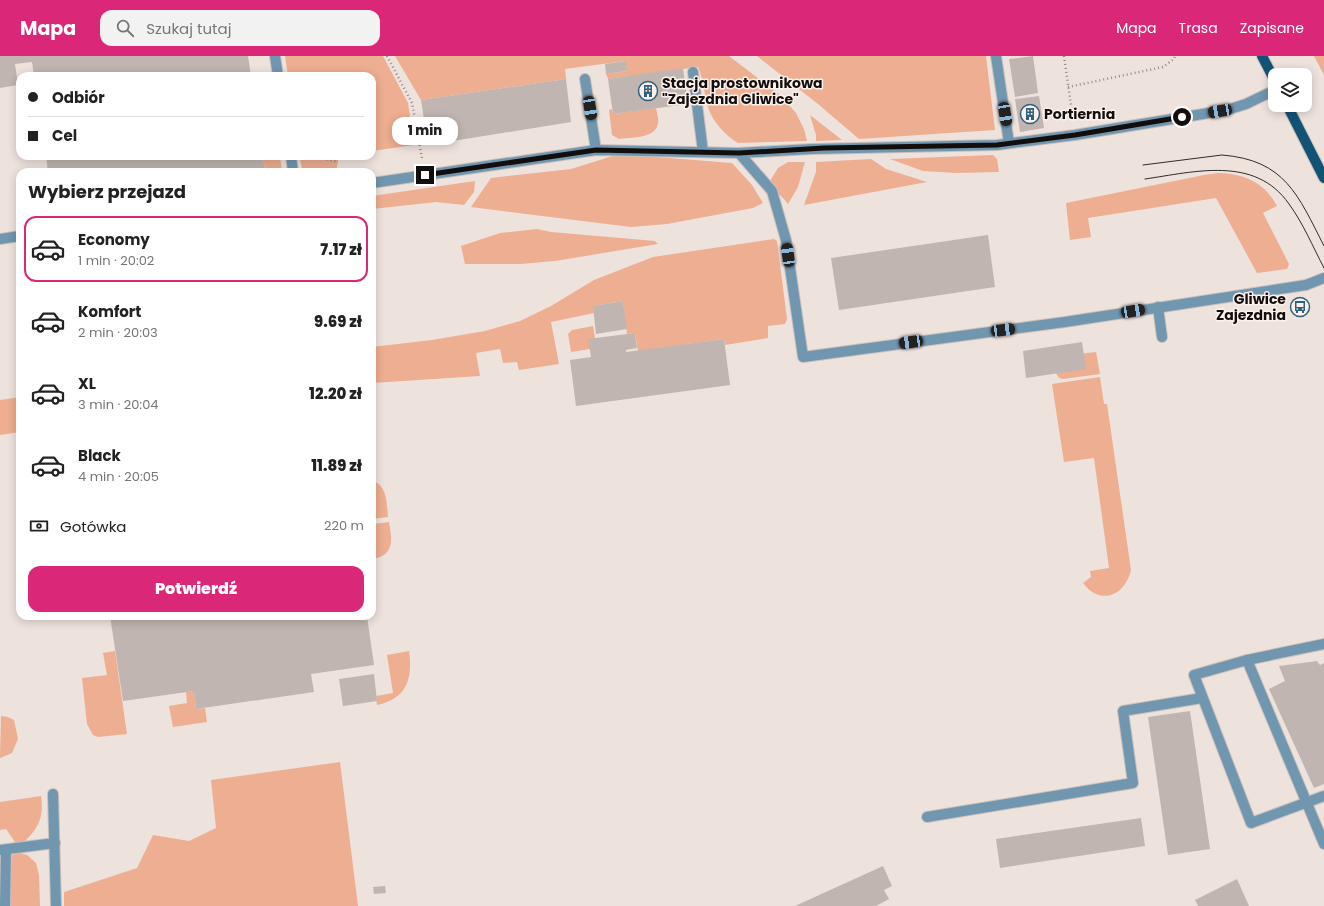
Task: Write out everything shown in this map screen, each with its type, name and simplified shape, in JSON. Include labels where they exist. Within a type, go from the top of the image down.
[{"type":"main road","points":[[1262,56],[1268,68]]},
{"type":"main road","points":[[1291,112],[1324,178]]},
{"type":"lane","points":[[275,56],[277,72]]},
{"type":"lane","points":[[996,56],[1009,144]]},
{"type":"lane","points":[[692,72],[703,152]]},
{"type":"lane","points":[[585,79],[596,150]]},
{"type":"lane","points":[[376,182],[596,150],[739,153],[1009,144],[1075,135],[1234,108],[1268,93]]},
{"type":"lane","points":[[739,153],[772,191],[786,240],[803,357],[1306,285],[1324,278]]},
{"type":"lane","points":[[0,239],[16,237]]},
{"type":"lane","points":[[1158,307],[1162,337]]},
{"type":"lane","points":[[1324,644],[1247,660],[1194,675],[1251,823],[1324,796]]},
{"type":"lane","points":[[1247,660],[1324,844]]},
{"type":"lane","points":[[926,817],[1133,783],[1123,711],[1202,698]]},
{"type":"lane","points":[[53,794],[56,906]]},
{"type":"lane","points":[[6,906],[3,850],[55,843]]},
{"type":"path","points":[[387,56],[412,104],[425,175]]},
{"type":"path","points":[[1064,56],[1075,135]]},
{"type":"path","points":[[1068,87],[1163,67],[1174,59],[1175,56]]},
{"type":"path","points":[[329,160],[338,162]]},
{"type":"shaded area","points":[[285,56],[383,56],[408,103],[414,145],[376,150],[376,72],[287,72]]},
{"type":"shaded area","points":[[395,56],[729,56],[780,95],[796,113],[804,129],[807,141],[738,143],[733,140],[720,128],[710,112],[706,102],[702,78],[698,67],[608,79],[606,74],[627,71],[625,61],[565,69],[566,79],[421,100]]},
{"type":"shaded area","points":[[757,56],[986,56],[995,130],[859,139],[818,104]]},
{"type":"shaded area","points":[[1314,56],[1324,56],[1324,75]]},
{"type":"shaded area","points":[[656,108],[658,124],[656,129],[652,132],[647,135],[619,139],[612,135],[609,110],[612,109],[613,114]]},
{"type":"shaded area","points":[[810,115],[842,140],[816,141],[816,135]]},
{"type":"shaded area","points":[[619,154],[732,163],[752,185],[763,203],[753,208],[667,224],[631,227],[471,207],[491,178],[571,169]]},
{"type":"shaded area","points":[[993,155],[997,159],[999,172],[956,173],[923,171],[890,159]]},
{"type":"shaded area","points":[[871,159],[886,169],[927,182],[804,205],[816,172],[816,162]]},
{"type":"shaded area","points":[[264,160],[280,160],[282,168],[264,168]]},
{"type":"shaded area","points":[[300,160],[338,160],[337,168],[302,168]]},
{"type":"shaded area","points":[[788,162],[805,162],[798,187],[788,204],[775,190],[770,181],[778,168]]},
{"type":"shaded area","points":[[1218,173],[1237,175],[1253,181],[1260,185],[1272,198],[1277,206],[1263,213],[1289,264],[1287,269],[1257,273],[1216,198],[1088,218],[1091,237],[1070,240],[1066,203]]},
{"type":"shaded area","points":[[475,181],[474,192],[464,205],[436,202],[376,209],[376,195]]},
{"type":"shaded area","points":[[537,229],[551,232],[655,241],[658,244],[555,261],[520,264],[465,264],[461,246],[500,233]]},
{"type":"shaded area","points":[[774,239],[777,241],[787,319],[785,324],[768,326],[768,338],[725,345],[724,339],[638,351],[635,333],[627,334],[623,301],[593,306],[594,313],[551,322],[559,364],[519,370],[517,362],[503,363],[500,349],[476,353],[480,376],[376,383],[376,347],[432,340],[485,331],[520,321],[551,306],[594,280],[653,257]]},
{"type":"shaded area","points":[[593,326],[595,338],[590,349],[571,352],[568,334],[572,330]]},
{"type":"shaded area","points":[[1096,352],[1100,374],[1063,379],[1059,378],[1056,373],[1079,354]]},
{"type":"shaded area","points":[[1100,377],[1104,404],[1107,404],[1131,570],[1128,579],[1118,592],[1104,596],[1090,590],[1083,583],[1091,577],[1090,571],[1109,568],[1094,458],[1064,462],[1052,384]]},
{"type":"shaded area","points":[[16,398],[16,433],[0,435],[0,400]]},
{"type":"shaded area","points":[[376,483],[381,486],[385,495],[388,517],[376,518]]},
{"type":"shaded area","points":[[389,522],[391,540],[390,546],[385,554],[376,558],[376,524]]},
{"type":"shaded area","points":[[115,651],[127,734],[98,737],[93,735],[87,724],[82,678],[107,675],[103,653]]},
{"type":"shaded area","points":[[409,651],[410,670],[406,686],[395,698],[377,705],[376,696],[393,693],[387,655]]},
{"type":"shaded area","points":[[194,691],[196,709],[205,708],[207,722],[173,727],[169,706],[187,703],[186,692]]},
{"type":"shaded area","points":[[1,716],[14,720],[18,739],[12,753],[0,758]]},
{"type":"shaded area","points":[[340,762],[358,906],[64,906],[64,892],[137,868],[153,835],[189,841],[216,828],[211,780]]},
{"type":"shaded area","points":[[41,796],[42,810],[39,822],[37,827],[23,843],[15,842],[6,829],[0,830],[0,802]]},
{"type":"shaded area","points":[[20,853],[27,855],[36,863],[39,875],[40,906],[9,906],[10,855]]},
{"type":"building","points":[[0,56],[248,56],[250,72],[33,72],[32,62],[15,64],[16,85],[0,88]]},
{"type":"building","points":[[1033,56],[1038,93],[1015,97],[1009,59]]},
{"type":"building","points":[[626,61],[627,71],[606,74],[605,64]]},
{"type":"building","name":"Stacja prostownikowa \"Zajezdnia Gliwice\"","points":[[683,68],[688,104],[613,114],[608,79]]},
{"type":"building","points":[[566,79],[571,122],[428,145],[421,100]]},
{"type":"building","name":"Portiernia","points":[[1039,96],[1044,128],[1020,132],[1015,99]]},
{"type":"building","points":[[46,160],[264,160],[264,168],[48,168]]},
{"type":"building","points":[[988,235],[995,287],[839,310],[831,258]]},
{"type":"building","points":[[623,301],[627,329],[596,334],[593,306]]},
{"type":"building","points":[[635,333],[637,348],[626,350],[626,352],[724,339],[730,385],[576,406],[570,360],[591,357],[588,339]]},
{"type":"building","points":[[1082,342],[1086,369],[1026,378],[1023,351]]},
{"type":"building","points":[[111,620],[368,620],[374,665],[311,674],[314,692],[196,709],[194,691],[123,701]]},
{"type":"building","points":[[1317,661],[1320,665],[1324,663],[1324,784],[1314,788],[1269,689],[1285,681],[1279,666]]},
{"type":"building","points":[[374,674],[377,701],[343,706],[339,679]]},
{"type":"building","points":[[1190,711],[1210,849],[1168,855],[1148,717]]},
{"type":"building","points":[[1141,818],[1145,846],[1000,868],[996,839]]},
{"type":"building","points":[[883,866],[892,886],[884,890],[889,899],[876,906],[795,906]]},
{"type":"building","points":[[1237,879],[1249,906],[1198,906],[1195,900]]},
{"type":"building","points":[[385,886],[386,893],[374,894],[373,887]]},
{"type":"tram line","points":[[1143,165],[1222,155],[1243,158],[1261,164],[1287,183],[1297,196],[1324,246]]},
{"type":"tram line","points":[[1145,179],[1183,173],[1223,170],[1259,178],[1275,189],[1289,204],[1303,227],[1324,268]]},
{"type":"place","name":"Stacja prostownikowa \"Zajezdnia Gliwice\"","points":[[648,91]]},
{"type":"place","name":"Portiernia","points":[[1030,114]]},
{"type":"place","name":"Gliwice Zajezdnia","points":[[1300,307]]},
{"type":"route","points":[[425,175],[596,150],[739,153],[824,148],[997,145],[1075,135],[1182,117]]}]
